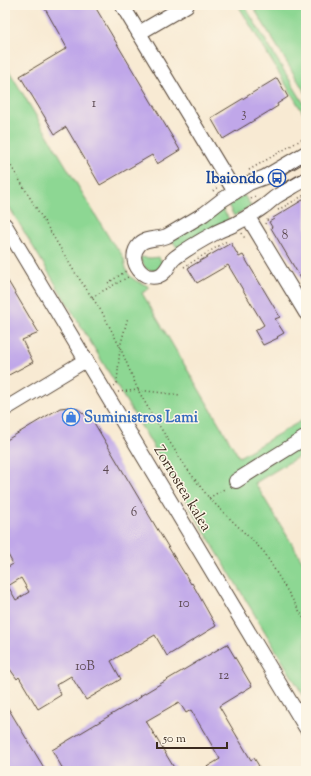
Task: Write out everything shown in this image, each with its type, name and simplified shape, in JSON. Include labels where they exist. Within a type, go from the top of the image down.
[{"type":"street","points":[[122,5],[235,192]]},
{"type":"street","points":[[139,33],[186,5]]},
{"type":"street","points":[[306,153],[266,177],[250,183],[222,200],[204,214],[167,236],[142,242],[135,251],[135,264],[145,275],[154,277],[160,275],[177,256],[215,233],[248,217],[276,197],[306,179]]},
{"type":"street","points":[[248,217],[306,313]]},
{"type":"street","name":"Zorrostea kalea","points":[[5,225],[306,728]]},
{"type":"street","points":[[5,409],[86,360]]},
{"type":"street","points":[[236,481],[306,437]]},
{"type":"path","points":[[5,156],[48,228],[102,312],[120,347],[138,390],[151,413],[209,498],[264,552],[306,622]]},
{"type":"path","points":[[277,211],[306,194]]},
{"type":"path","points":[[251,199],[257,195]]},
{"type":"path","points":[[244,237],[257,231],[266,224],[269,216],[273,214]]},
{"type":"path","points":[[108,283],[128,270]]},
{"type":"path","points":[[92,297],[132,275]]},
{"type":"path","points":[[114,386],[117,383],[120,347],[128,317]]},
{"type":"path","points":[[118,392],[138,390],[180,395]]},
{"type":"path","points":[[209,498],[236,481]]},
{"type":"green space","points":[[238,5],[244,5],[306,107],[306,118]]},
{"type":"green space","points":[[252,5],[306,5],[306,94]]},
{"type":"green space","points":[[5,64],[111,241],[122,254],[129,275],[133,279],[150,288],[142,293],[239,457],[306,418],[306,452],[255,483],[306,567],[306,700],[5,200]]},
{"type":"green space","points":[[244,195],[251,206],[234,216],[228,205]]},
{"type":"green space","points":[[222,208],[229,219],[179,250],[171,239]]},
{"type":"green space","points":[[139,257],[159,257],[160,260],[166,263],[155,271],[146,269]]},
{"type":"building","points":[[43,5],[94,5],[180,150],[157,164],[152,155],[100,185],[66,127],[55,134],[20,76],[67,48]]},
{"type":"building","points":[[277,78],[288,97],[277,104],[278,106],[223,139],[211,118]]},
{"type":"building","points":[[306,198],[306,287],[271,228],[272,227],[269,222]]},
{"type":"building","points":[[231,243],[239,257],[243,255],[280,317],[275,319],[284,333],[277,337],[278,338],[263,345],[255,331],[264,325],[228,265],[197,283],[188,268]]},
{"type":"building","points":[[5,276],[39,333],[22,340],[33,362],[5,377]]},
{"type":"building","points":[[69,407],[78,409],[93,421],[156,527],[191,584],[192,583],[216,626],[167,656],[155,635],[111,661],[121,679],[86,700],[71,676],[56,685],[61,695],[38,709],[19,677],[17,679],[5,662],[5,569],[13,564],[5,549],[5,441],[60,408]],"holes":[[[21,578],[29,592],[16,600],[8,586]]]},
{"type":"building","points":[[227,644],[252,686],[219,706],[251,760],[254,758],[259,766],[256,768],[258,771],[200,771],[220,759],[191,710],[186,713],[179,702],[146,721],[176,771],[64,771],[52,750]]},
{"type":"building","points":[[5,703],[46,771],[5,771]]},
{"type":"tram line","points":[[277,178],[306,160]]},
{"type":"tram line","points":[[282,185],[306,171]]},
{"type":"place","name":"Ibaiondo","points":[[277,178]]},
{"type":"place","name":"Suministros Lami","points":[[71,417]]}]
